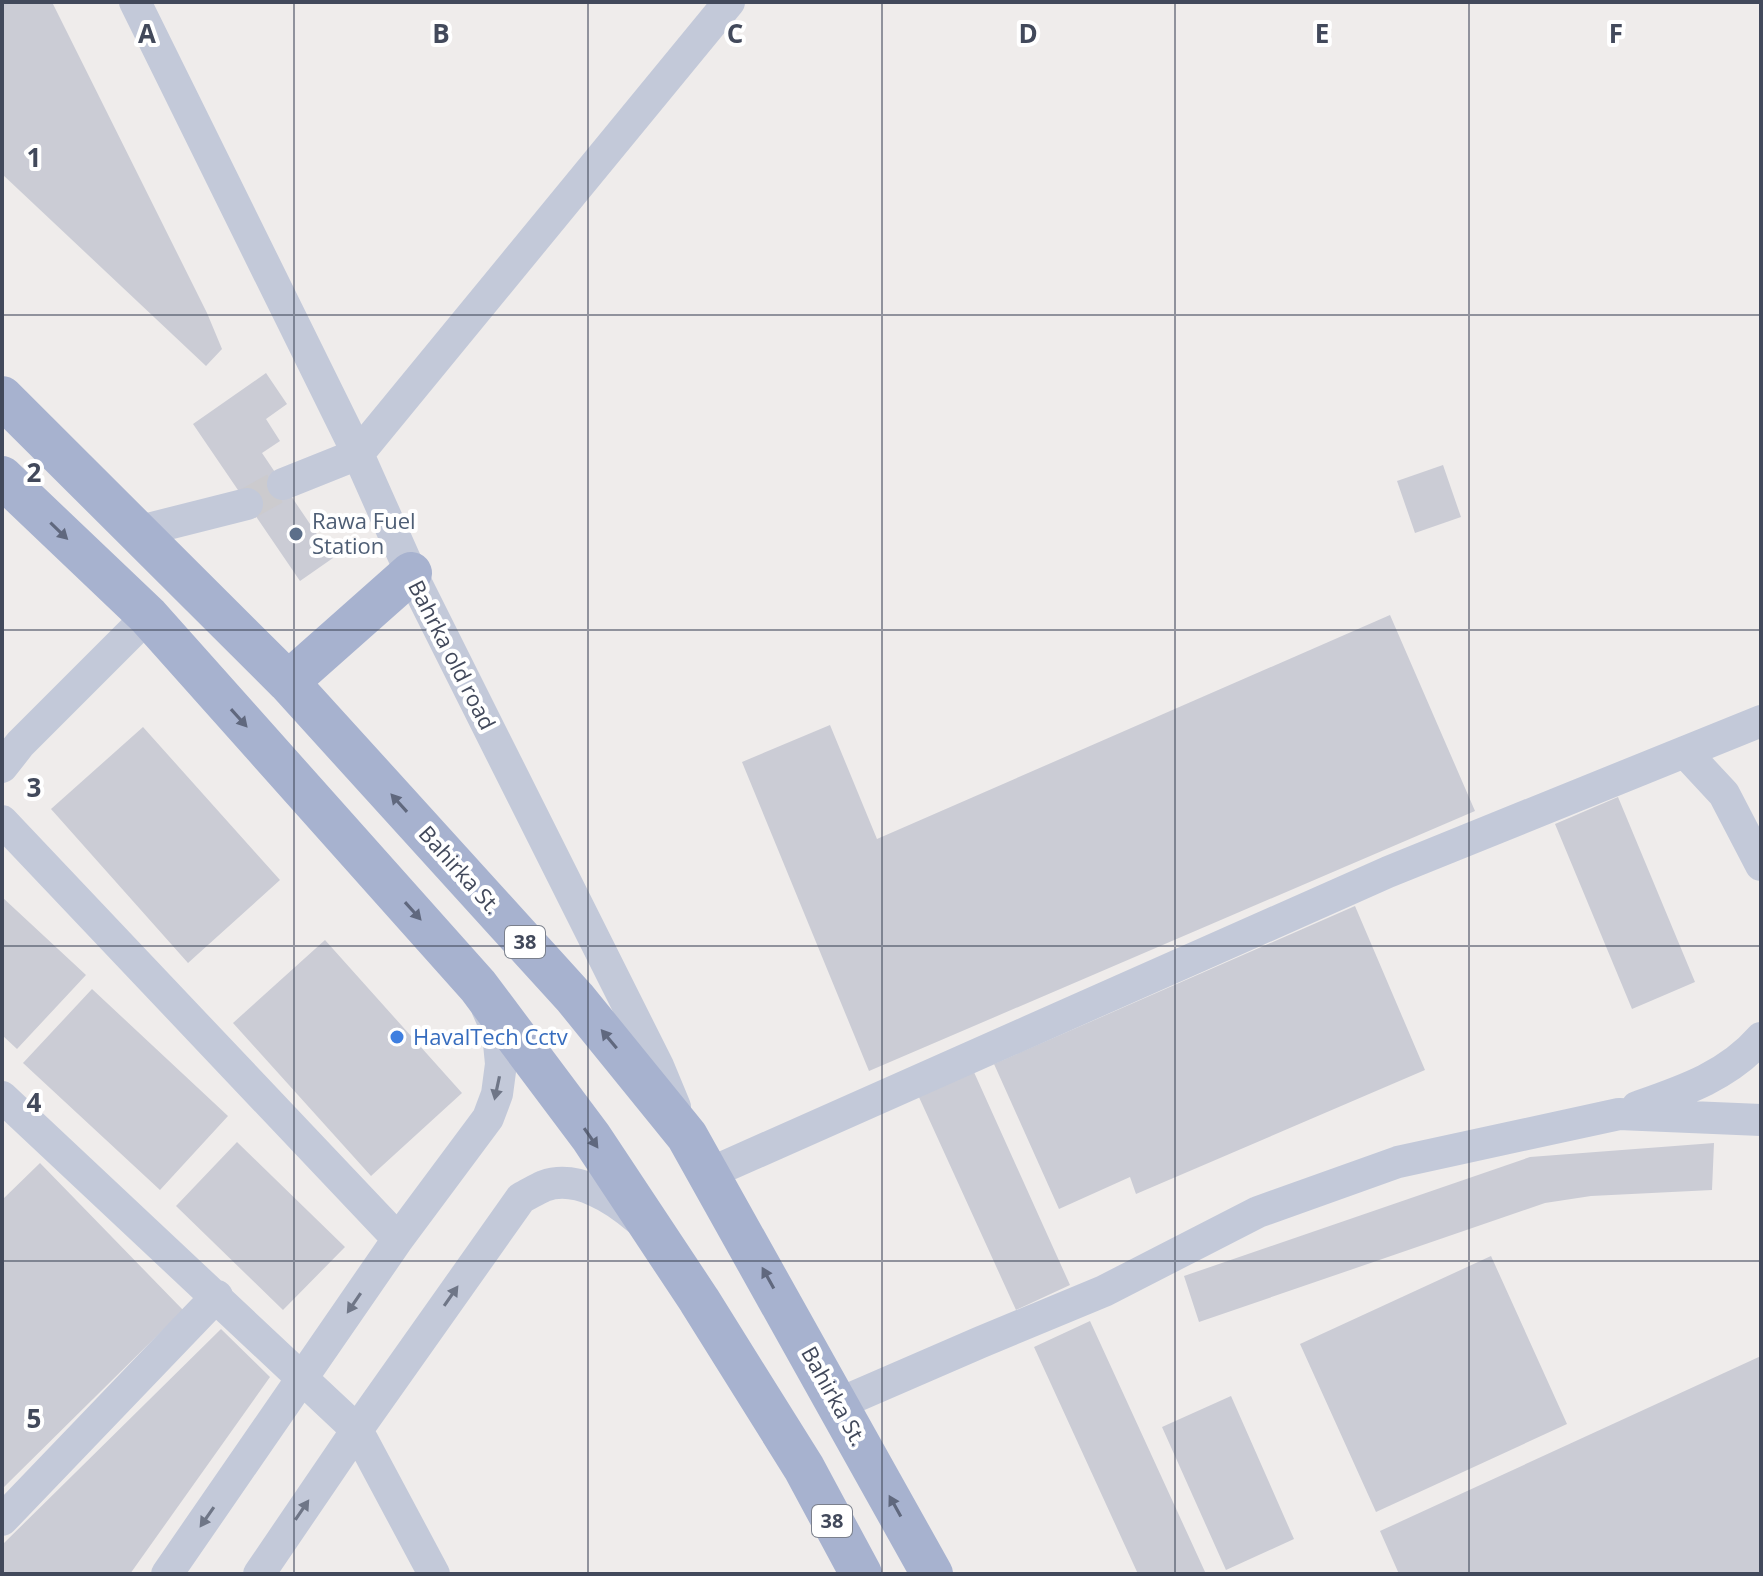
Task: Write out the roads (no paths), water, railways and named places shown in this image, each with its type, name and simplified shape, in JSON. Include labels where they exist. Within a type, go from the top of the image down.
[{"type":"main road","name":"Bahirka St.","points":[[2,397],[288,682],[575,998],[687,1136],[932,1574]]},
{"type":"main road","name":"38","points":[[2,477],[148,616],[478,986],[591,1137],[699,1300],[804,1468],[861,1574]]},
{"type":"main road","points":[[288,682],[411,573]]},
{"type":"street","name":"Bahrka old road","points":[[135,2],[358,454],[411,573],[658,1066],[687,1136]]},
{"type":"street","points":[[283,484],[358,454],[729,2]]},
{"type":"street","points":[[136,532],[247,504]]},
{"type":"street","points":[[2,767],[20,744],[148,616]]},
{"type":"street","points":[[710,1173],[1388,872],[1761,721]]},
{"type":"street","points":[[1685,752],[1724,794],[1761,865]]},
{"type":"street","points":[[2,821],[398,1239]]},
{"type":"street","points":[[167,1574],[398,1239],[488,1118],[497,1094],[501,1064],[498,1033],[478,986]]},
{"type":"street","points":[[838,1404],[1104,1291],[1258,1212],[1398,1162],[1619,1114],[1696,1087],[1745,1057],[1761,1038]]},
{"type":"street","points":[[1619,1114],[1761,1120]]},
{"type":"street","points":[[8,1115],[217,1296],[357,1430],[434,1574]]},
{"type":"street","points":[[259,1574],[521,1198],[547,1184],[576,1185],[610,1196],[650,1229]]},
{"type":"street","points":[[2,1520],[217,1296]]},
{"type":"tunnel","points":[[247,504],[283,484]]},
{"type":"place","name":"Rawa Fuel Station","points":[[296,534]]},
{"type":"place","name":"HavalTech Cctv","points":[[397,1037]]}]
